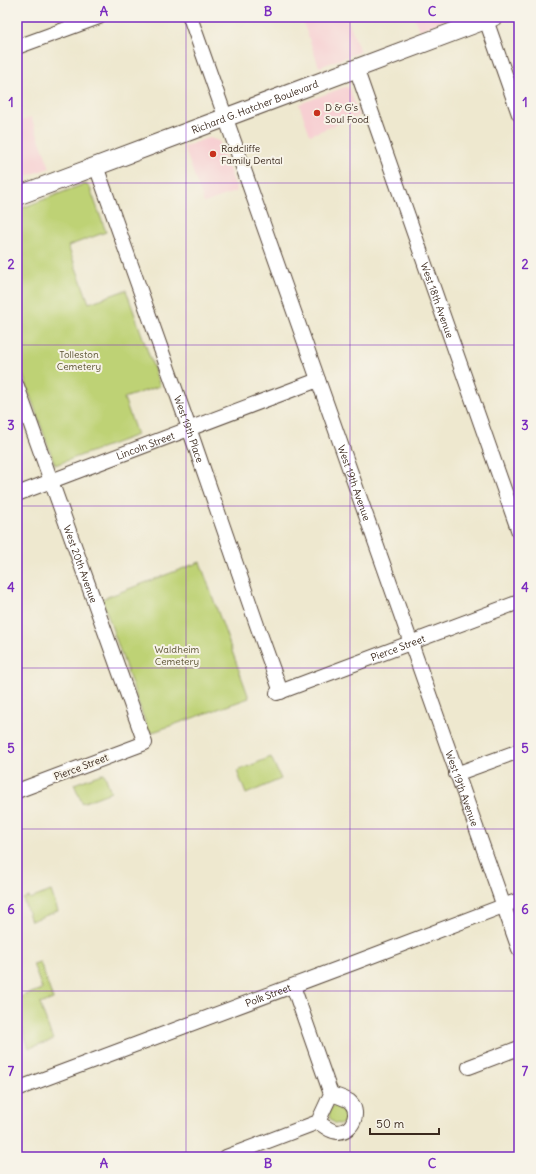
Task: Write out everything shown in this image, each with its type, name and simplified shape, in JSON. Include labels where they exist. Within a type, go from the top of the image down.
[{"type":"main road","name":"Richard G. Hatcher Boulevard","points":[[17,196],[488,18]]},
{"type":"street","points":[[17,48],[99,17]]},
{"type":"street","name":"West 19th Avenue","points":[[190,17],[519,950]]},
{"type":"street","points":[[488,18],[519,114]]},
{"type":"street","name":"West 18th Avenue","points":[[356,68],[519,532]]},
{"type":"street","name":"West 19th Place","points":[[96,166],[189,428],[279,693]]},
{"type":"street","name":"Lincoln Street","points":[[17,494],[318,380]]},
{"type":"street","name":"West 20th Avenue","points":[[17,386],[145,743]]},
{"type":"street","name":"Pierce Street","points":[[279,693],[519,602]]},
{"type":"street","name":"Pierce Street","points":[[17,791],[145,743]]},
{"type":"street","points":[[456,774],[519,751]]},
{"type":"street","name":"Polk Street","points":[[17,1089],[519,900]]},
{"type":"street","points":[[226,1157],[318,1122],[331,1094],[293,986]]},
{"type":"street","points":[[469,1067],[519,1048]]},
{"type":"street","points":[[318,1122],[334,1131],[339,1132],[350,1127],[353,1123],[355,1111],[353,1106],[349,1101],[331,1094]]},
{"type":"shaded area","points":[[307,17],[347,17],[360,52],[319,67],[302,19]]},
{"type":"shaded area","points":[[414,17],[452,17],[419,30]]},
{"type":"shaded area","points":[[345,87],[349,88],[359,116],[310,135],[299,104]]},
{"type":"shaded area","points":[[31,117],[50,168],[17,179],[17,123]]},
{"type":"shaded area","points":[[207,138],[219,141],[237,191],[204,203],[184,147]]},
{"type":"green space","name":"Tolleston Cemetery","points":[[84,184],[90,188],[106,232],[68,246],[89,303],[126,290],[160,386],[124,398],[137,435],[55,465],[17,359],[17,210]]},
{"type":"green space","name":"Waldheim Cemetery","points":[[200,562],[249,698],[149,733],[102,599]]},
{"type":"green space","points":[[271,757],[281,779],[246,794],[237,771]]},
{"type":"green space","points":[[104,773],[111,792],[82,803],[74,784]]},
{"type":"green space","points":[[51,891],[58,911],[31,921],[23,899],[29,897],[30,899]]},
{"type":"green space","points":[[40,962],[53,999],[40,1004],[53,1040],[29,1048],[17,1013],[17,998],[42,989],[33,964]]},
{"type":"green space","points":[[339,1104],[346,1107],[349,1114],[346,1121],[339,1124],[332,1121],[329,1114],[332,1107]]},
{"type":"place","name":"D & G's Soul Food","points":[[317,113]]},
{"type":"place","name":"Radcliffe Family Dental","points":[[213,154]]}]
